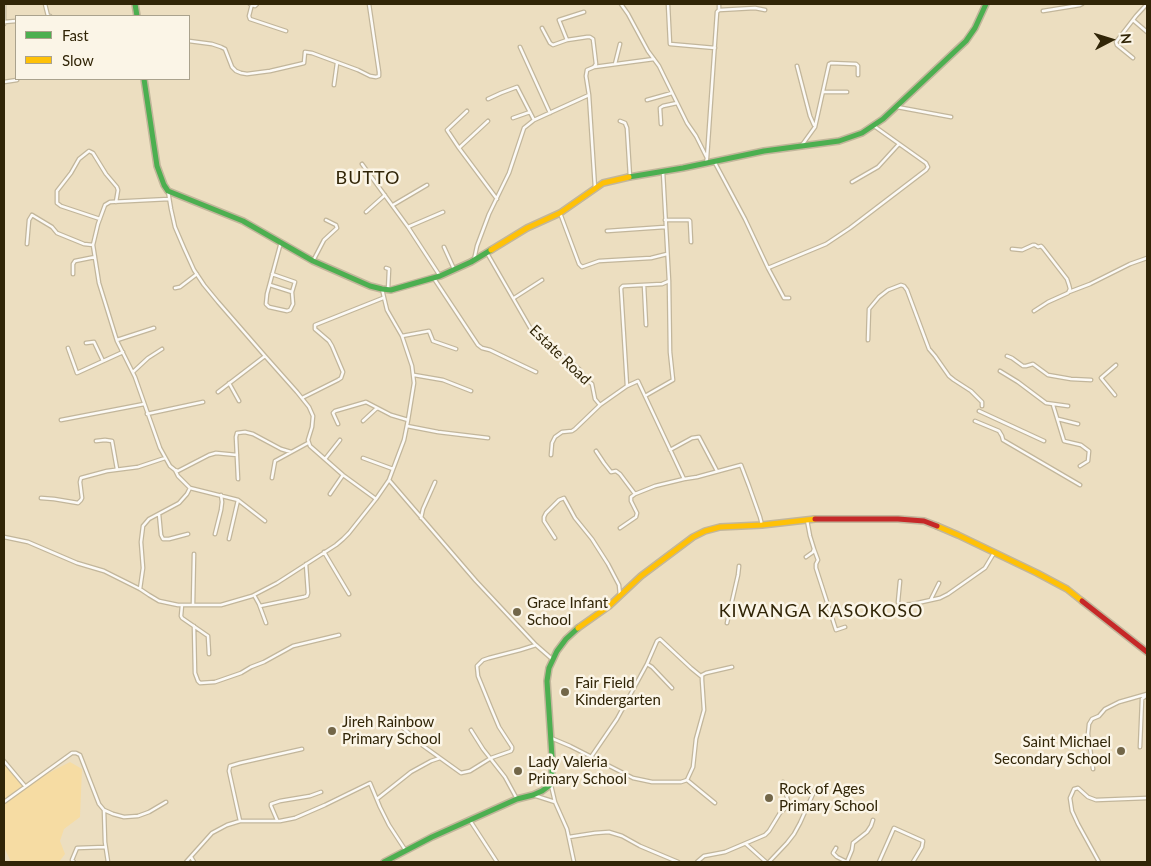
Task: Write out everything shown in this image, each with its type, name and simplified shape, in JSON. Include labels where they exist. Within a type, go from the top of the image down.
[{"type":"street","points":[[4,4],[4,23]]},
{"type":"street","points":[[257,4],[256,6],[251,4],[250,19],[286,31]]},
{"type":"street","points":[[190,41],[222,47],[232,67],[243,74],[282,69],[304,63],[304,52],[312,53],[376,77],[379,76],[369,4]]},
{"type":"street","points":[[621,4],[648,51],[659,66],[707,160]]},
{"type":"street","points":[[668,4],[670,44],[715,48]]},
{"type":"street","points":[[707,160],[719,4]]},
{"type":"street","points":[[168,191],[243,220],[313,261],[362,283],[385,289],[411,285],[440,276],[474,260],[527,228],[560,213],[602,183],[707,160],[714,161],[849,138],[862,133],[874,126],[966,41],[975,28],[986,4]]},
{"type":"street","points":[[1043,11],[1082,4]]},
{"type":"street","points":[[1133,58],[1116,42],[1147,4]]},
{"type":"street","points":[[719,10],[755,8],[766,10]]},
{"type":"street","points":[[567,40],[559,20],[584,12]]},
{"type":"street","points":[[1133,20],[1147,32]]},
{"type":"street","points":[[542,28],[551,44],[555,45],[567,40],[592,38],[596,64],[594,66]]},
{"type":"street","points":[[615,64],[620,44]]},
{"type":"street","points":[[520,48],[550,113]]},
{"type":"street","points":[[595,188],[586,72],[594,66],[654,60]]},
{"type":"street","points":[[802,146],[815,127],[828,66],[831,62],[857,64],[858,75]]},
{"type":"street","points":[[334,85],[337,63]]},
{"type":"street","points":[[797,66],[810,116],[815,127]]},
{"type":"street","points":[[4,82],[17,80]]},
{"type":"street","points":[[144,80],[157,166],[168,191],[175,227],[197,274],[233,321],[309,407],[313,416],[308,443],[311,448],[376,499]]},
{"type":"street","points":[[488,99],[517,87],[534,120]]},
{"type":"street","points":[[823,92],[847,92]]},
{"type":"street","points":[[647,100],[672,94]]},
{"type":"street","points":[[474,260],[476,246],[509,173],[523,130],[527,124],[589,95]]},
{"type":"street","points":[[661,124],[660,108],[677,103]]},
{"type":"street","points":[[896,106],[951,117]]},
{"type":"street","points":[[467,110],[447,130],[497,199]]},
{"type":"street","points":[[513,118],[530,112]]},
{"type":"street","points":[[460,148],[488,121]]},
{"type":"street","points":[[620,121],[625,123],[627,128],[630,177]]},
{"type":"street","points":[[768,268],[826,244],[926,170],[928,167],[926,163],[874,126]]},
{"type":"street","points":[[852,182],[878,167],[899,144]]},
{"type":"street","points":[[100,219],[59,205],[57,200],[57,191],[79,159],[89,151],[93,152],[117,187],[116,202]]},
{"type":"street","points":[[714,161],[784,298],[789,298]]},
{"type":"street","points":[[362,164],[408,227],[440,276]]},
{"type":"street","points":[[645,396],[673,380],[670,352],[669,281],[662,171]]},
{"type":"street","points":[[392,206],[427,185]]},
{"type":"street","points":[[366,212],[385,195]]},
{"type":"street","points":[[169,198],[110,202],[105,205],[93,245],[99,284],[117,340],[133,372],[160,448],[170,466],[190,488],[238,500],[265,521]]},
{"type":"street","points":[[408,227],[443,212]]},
{"type":"street","points":[[560,213],[579,264],[582,266],[599,261],[651,258],[667,254]]},
{"type":"street","points":[[27,244],[28,220],[32,215],[52,227],[57,233],[84,244],[93,245]]},
{"type":"street","points":[[313,261],[324,240],[337,228],[336,225],[326,220]]},
{"type":"street","points":[[665,220],[689,220],[691,242]]},
{"type":"street","points":[[607,231],[665,227]]},
{"type":"street","points":[[272,274],[296,282],[292,292],[293,304],[290,310],[269,307],[266,304],[272,274],[281,242]]},
{"type":"street","points":[[1012,248],[1022,250],[1032,245],[1036,245],[1038,248],[1041,246],[1066,279],[1070,289],[1068,293]]},
{"type":"street","points":[[444,247],[454,270]]},
{"type":"street","name":"Estate Road","points":[[487,253],[530,328],[536,336],[580,370],[592,384],[595,399],[600,406]]},
{"type":"street","points":[[72,274],[75,261],[95,257]]},
{"type":"street","points":[[1034,311],[1048,302],[1147,258]]},
{"type":"street","points":[[4,537],[28,542],[77,563],[116,576],[159,601],[178,606],[221,605],[254,595],[277,583],[343,539],[389,480],[404,440],[412,396],[414,375],[411,360],[402,336],[390,317],[384,298],[389,269],[386,268]]},
{"type":"street","points":[[175,288],[180,287],[197,274]]},
{"type":"street","points":[[433,277],[478,345],[536,372]]},
{"type":"street","points":[[514,298],[542,280]]},
{"type":"street","points":[[627,386],[621,289],[623,286],[662,284],[669,281]]},
{"type":"street","points":[[270,285],[292,292]]},
{"type":"street","points":[[644,285],[646,325]]},
{"type":"street","points":[[868,340],[869,309],[888,290],[901,285],[904,286],[929,349],[949,376],[979,398],[982,406]]},
{"type":"street","points":[[302,398],[338,380],[343,372],[332,346],[315,329],[315,324],[384,298]]},
{"type":"street","points":[[117,340],[154,328]]},
{"type":"street","points":[[402,336],[430,331],[434,341],[456,349]]},
{"type":"street","points":[[86,343],[94,342],[103,361]]},
{"type":"street","points":[[68,348],[77,373],[123,352]]},
{"type":"street","points":[[133,372],[148,358],[162,349]]},
{"type":"street","points":[[218,392],[265,356]]},
{"type":"street","points":[[1007,356],[1023,366],[1033,364],[1048,375],[1091,380]]},
{"type":"street","points":[[1116,365],[1101,378],[1116,395]]},
{"type":"street","points":[[1000,371],[1018,382],[1043,402],[1068,406]]},
{"type":"street","points":[[414,375],[443,380],[471,391]]},
{"type":"street","points":[[551,455],[552,443],[556,437],[562,432],[575,429],[600,406],[627,386],[638,381],[684,479]]},
{"type":"street","points":[[229,383],[239,400]]},
{"type":"street","points":[[147,414],[203,402]]},
{"type":"street","points":[[338,424],[333,413],[335,410],[366,402],[391,415],[408,420]]},
{"type":"street","points":[[61,420],[144,404]]},
{"type":"street","points":[[1053,405],[1064,441],[1081,445],[1089,451],[1088,461],[1080,466]]},
{"type":"street","points":[[363,421],[377,408]]},
{"type":"street","points":[[979,411],[1044,441]]},
{"type":"street","points":[[1058,419],[1078,424]]},
{"type":"street","points":[[974,420],[999,431],[1003,440],[1080,485]]},
{"type":"street","points":[[407,426],[488,438]]},
{"type":"street","points":[[238,479],[236,434],[242,432],[253,434],[281,449],[291,452]]},
{"type":"street","points":[[670,450],[692,438],[699,437],[717,471]]},
{"type":"street","points":[[325,459],[340,440]]},
{"type":"street","points":[[96,441],[112,441],[118,469]]},
{"type":"street","points":[[272,478],[275,461],[308,443]]},
{"type":"street","points":[[596,451],[611,472],[616,471],[620,474],[635,494]]},
{"type":"street","points":[[175,470],[181,470],[216,453],[237,455]]},
{"type":"street","points":[[41,498],[78,503],[82,498],[80,482],[82,478],[118,469],[138,467],[165,458]]},
{"type":"street","points":[[363,458],[393,469]]},
{"type":"street","points":[[620,528],[636,517],[637,513],[631,501],[631,497],[635,494],[655,486],[741,465],[750,486],[762,525]]},
{"type":"street","points":[[330,494],[343,475]]},
{"type":"street","points":[[389,480],[476,581],[552,659]]},
{"type":"street","points":[[421,518],[435,482]]},
{"type":"street","points":[[140,589],[142,568],[141,542],[146,522],[179,503],[190,488]]},
{"type":"street","points":[[215,534],[221,510],[221,495]]},
{"type":"street","points":[[555,538],[544,521],[544,517],[546,513],[564,498],[575,518],[592,539],[608,564],[618,585],[620,596]]},
{"type":"street","points":[[229,539],[238,500]]},
{"type":"street","points":[[159,514],[162,539],[188,534]]},
{"type":"street","points":[[574,862],[564,820],[555,802],[550,785],[552,775],[548,668],[566,639],[578,628],[609,606],[641,576],[693,537],[705,531],[720,527],[807,520],[898,518],[924,521],[946,529],[1067,589],[1147,652]]},
{"type":"street","points":[[807,520],[818,560],[816,568],[836,630],[845,626]]},
{"type":"street","points":[[806,557],[814,549]]},
{"type":"street","points":[[324,552],[349,594]]},
{"type":"street","points":[[900,581],[898,602],[900,604],[940,598],[985,568],[994,553]]},
{"type":"street","points":[[193,605],[194,554]]},
{"type":"street","points":[[260,606],[307,596],[306,564]]},
{"type":"street","points":[[727,623],[739,566]]},
{"type":"street","points":[[931,599],[940,583]]},
{"type":"street","points":[[254,595],[266,622]]},
{"type":"street","points":[[182,605],[182,618],[208,636],[209,654]]},
{"type":"street","points":[[194,626],[195,672],[200,683],[215,682],[241,673],[294,646],[339,635]]},
{"type":"street","points":[[591,757],[617,719],[660,639],[702,677]]},
{"type":"street","points":[[402,727],[422,745],[461,773],[470,771],[491,758],[511,750],[512,747],[496,722],[478,676],[478,666],[479,663],[489,658],[536,644]]},
{"type":"street","points":[[647,664],[672,688]]},
{"type":"street","points":[[551,738],[634,778],[652,782],[681,782],[687,780],[693,766],[696,739],[704,710],[702,677],[706,673],[732,667]]},
{"type":"street","points":[[1140,746],[1142,699],[1147,694]]},
{"type":"street","points":[[1093,769],[1088,734],[1089,724],[1092,719],[1099,716],[1105,709],[1119,702],[1147,694]]},
{"type":"street","points":[[471,730],[505,777],[517,799]]},
{"type":"street","points":[[240,820],[229,771],[230,766],[302,748]]},
{"type":"street","points":[[4,802],[72,753],[80,755],[99,804],[104,810],[124,817],[138,816],[166,802]]},
{"type":"street","points":[[377,799],[412,772],[430,761],[440,758]]},
{"type":"street","points":[[4,761],[25,786]]},
{"type":"street","points":[[687,780],[715,803]]},
{"type":"street","points":[[696,862],[704,856],[725,852],[765,835],[788,805],[783,782]]},
{"type":"street","points":[[186,862],[215,830],[227,824],[240,820],[280,821],[295,818],[370,783],[389,824],[406,851]]},
{"type":"street","points":[[384,862],[432,837],[517,799],[534,795],[550,785]]},
{"type":"street","points":[[1099,862],[1072,811],[1070,798],[1074,789],[1078,788],[1088,797],[1096,800],[1147,798]]},
{"type":"street","points":[[277,820],[271,804],[321,792]]},
{"type":"street","points":[[746,844],[767,862],[794,834],[813,794]]},
{"type":"street","points":[[534,795],[555,802]]},
{"type":"street","points":[[104,810],[108,862]]},
{"type":"street","points":[[469,820],[497,862]]},
{"type":"street","points":[[836,848],[833,853],[847,862],[854,842],[867,832],[873,820]]},
{"type":"street","points":[[879,862],[894,828],[923,841],[913,862]]},
{"type":"street","points":[[569,837],[609,832],[622,836],[678,862]]},
{"type":"street","points":[[74,862],[72,860],[77,848],[106,847]]},
{"type":"street","points":[[191,857],[194,862]]},
{"type":"shaded area","points":[[4,761],[25,785],[70,762],[82,769],[80,817],[64,829],[60,841],[65,854],[59,862],[11,862],[4,847]]},
{"type":"traffic: fast","points":[[135,4],[137,15]]},
{"type":"traffic: fast","points":[[629,177],[764,151],[839,141],[862,133],[883,119],[966,41],[975,28],[986,4]]},
{"type":"traffic: fast","points":[[144,80],[157,166],[168,191],[243,221],[313,261],[370,286],[382,289],[391,290],[440,276],[471,262],[491,250]]},
{"type":"traffic: fast","points":[[384,862],[432,837],[517,799],[533,795],[550,785],[552,757],[547,681],[549,668],[557,651],[578,628]]},
{"type":"traffic: slow","points":[[491,250],[527,228],[560,213],[603,183],[629,177]]},
{"type":"traffic: slow","points":[[578,628],[609,606],[641,576],[693,537],[705,531],[720,527],[762,525],[815,519]]},
{"type":"traffic: slow","points":[[937,526],[1037,573],[1067,589],[1082,601]]},
{"type":"traffic: jam","points":[[815,519],[898,519],[924,521],[937,526]]},
{"type":"traffic: jam","points":[[1082,601],[1147,652]]},
{"type":"place","name":"Grace Infant School","points":[[517,612]]},
{"type":"place","name":"Fair Field Kindergarten","points":[[565,692]]},
{"type":"place","name":"Jireh Rainbow Primary School","points":[[332,731]]},
{"type":"place","name":"Saint Michael Secondary School","points":[[1121,751]]},
{"type":"place","name":"Lady Valeria Primary School","points":[[518,771]]},
{"type":"place","name":"Rock of Ages Primary School","points":[[769,798]]},
{"type":"district","name":"BUTTO","points":[[368,178]]},
{"type":"district","name":"KIWANGA KASOKOSO","points":[[821,611]]}]
